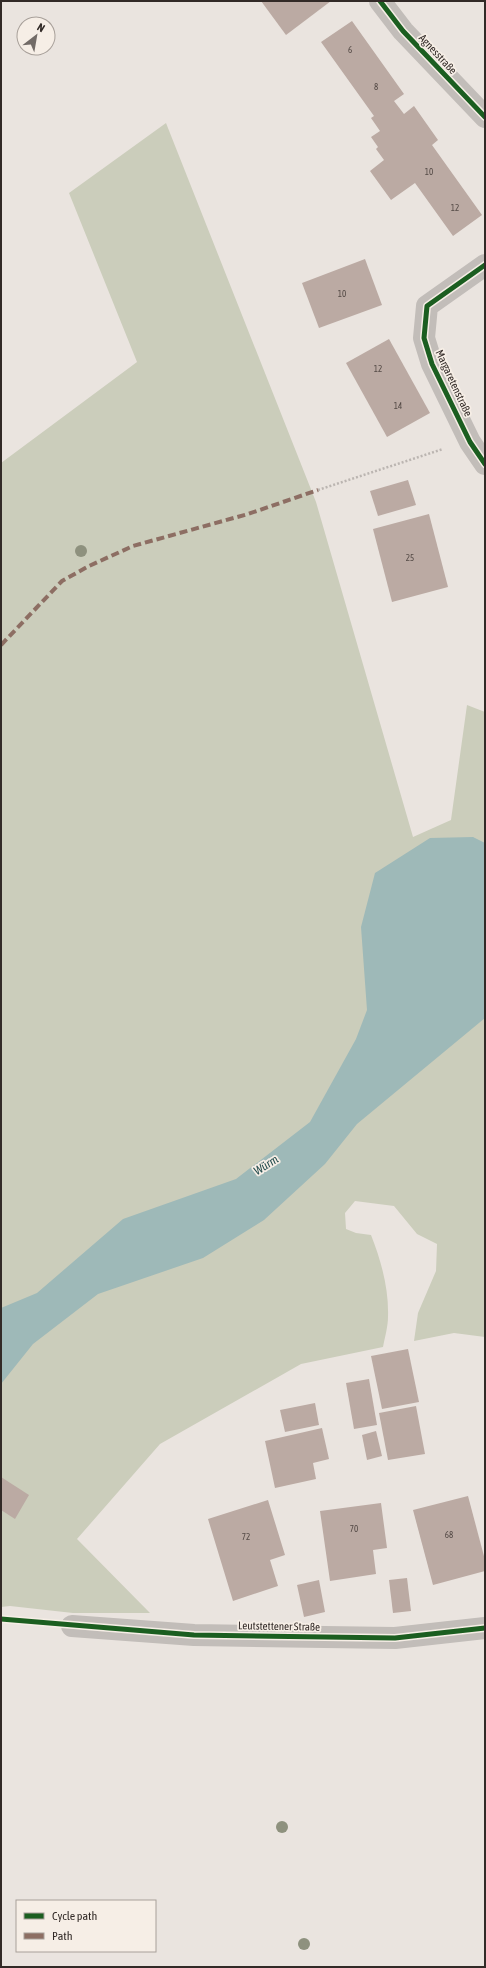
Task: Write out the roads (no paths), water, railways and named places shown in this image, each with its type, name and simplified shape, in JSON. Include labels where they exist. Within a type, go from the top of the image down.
[{"type":"street","name":"Agnesstraße","points":[[380,1],[403,30],[485,117]]},
{"type":"street","name":"Margaretenstraße","points":[[485,265],[427,306],[424,338],[432,364],[470,442],[485,464]]},
{"type":"street","name":"Leutstettener Straße","points":[[72,1626],[194,1635],[395,1638],[485,1628]]},
{"type":"water","name":"Würm","points":[[473,837],[485,843],[485,1018],[357,1124],[325,1164],[264,1220],[203,1258],[98,1294],[33,1344],[1,1384],[1,1308],[37,1293],[123,1219],[236,1179],[310,1122],[356,1039],[367,1010],[361,927],[375,873],[430,838]]}]
